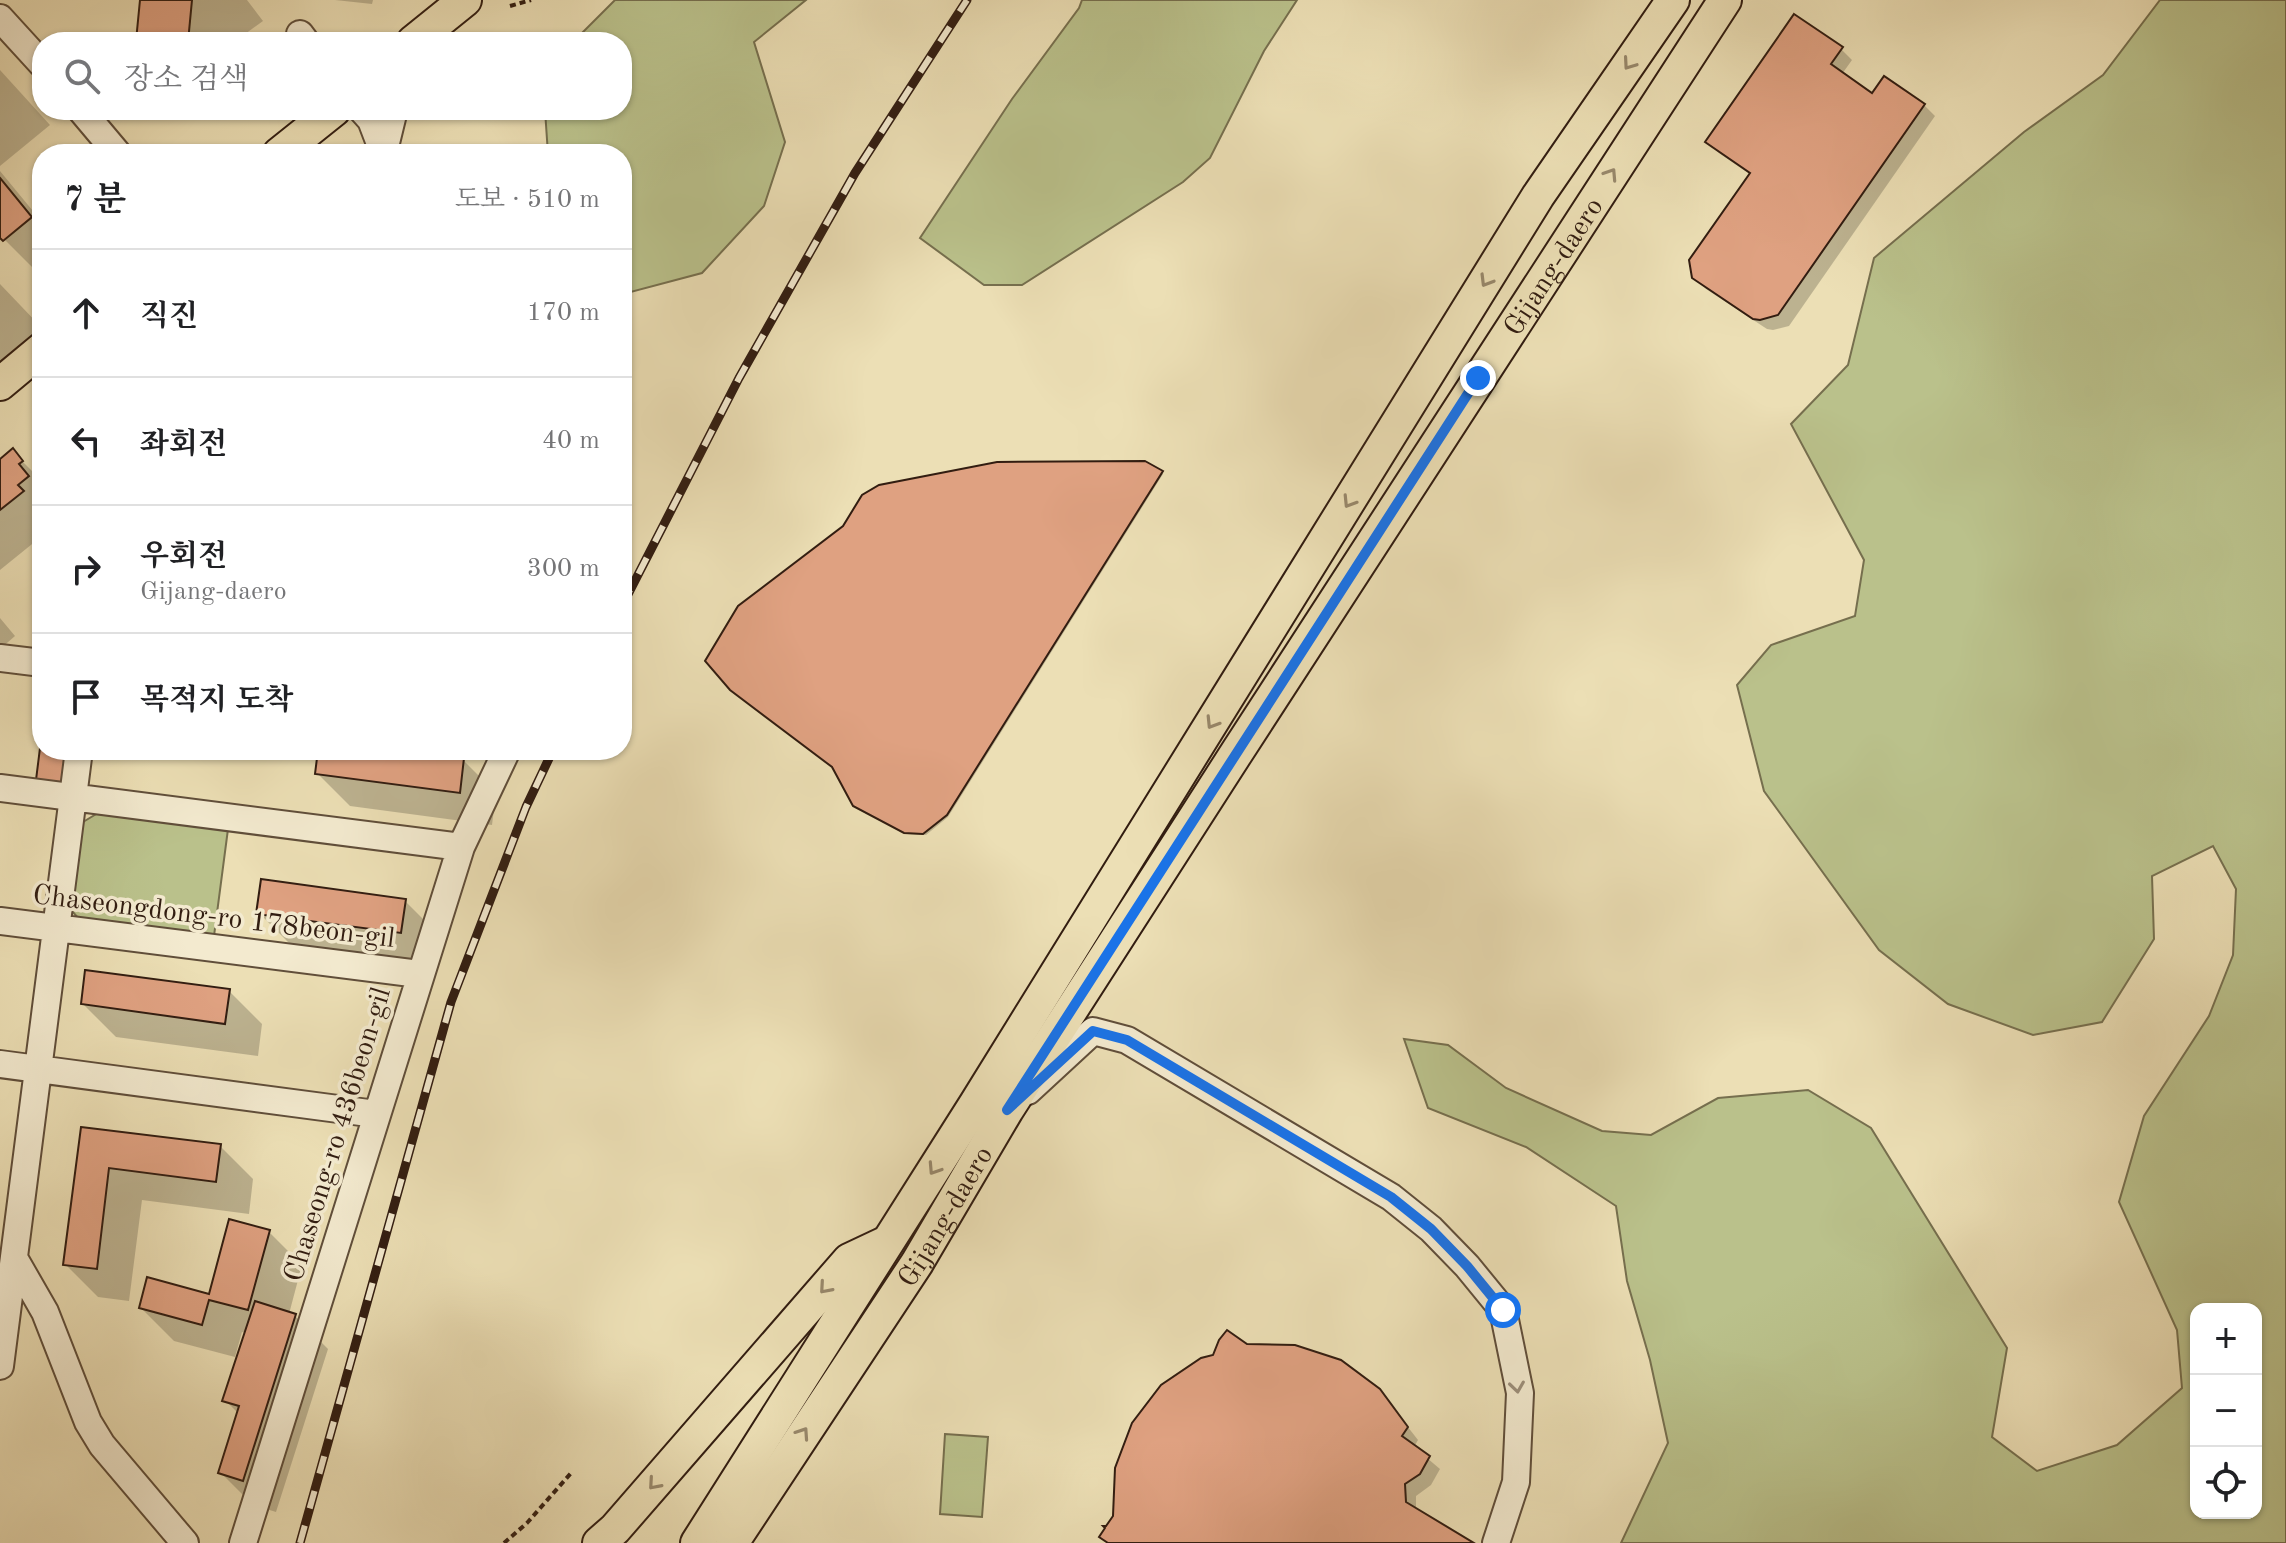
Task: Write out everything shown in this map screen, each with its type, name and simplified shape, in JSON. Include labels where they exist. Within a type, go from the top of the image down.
[{"type":"main road","points":[[426,32],[465,0]]},
{"type":"main road","name":"Gijang-daero","points":[[697,1543],[976,1103],[1538,196],[1673,0]]},
{"type":"main road","name":"Gijang-daero","points":[[732,1543],[917,1263],[1007,1110],[1725,0]]},
{"type":"main road","points":[[292,144],[322,120]]},
{"type":"main road","points":[[0,384],[32,357]]},
{"type":"main road","points":[[599,1543],[615,1529],[849,1260],[886,1243]]},
{"type":"street","points":[[0,18],[32,53]]},
{"type":"street","points":[[89,120],[110,144]]},
{"type":"street","points":[[371,120],[381,144]]},
{"type":"street","points":[[386,144],[392,120]]},
{"type":"street","points":[[0,658],[32,662]]},
{"type":"street","points":[[1,1350],[14,1258],[10,1202],[38,1069],[78,760]]},
{"type":"street","name":"Chaseong-ro 436beon-gil","points":[[243,1543],[419,974],[461,847],[501,760]]},
{"type":"street","points":[[0,788],[461,847]]},
{"type":"street","name":"Chaseongdong-ro 178beon-gil","points":[[0,921],[419,974]]},
{"type":"street","points":[[1007,1110],[1093,1031],[1127,1040],[1391,1197],[1421,1221],[1467,1266],[1503,1310],[1520,1393],[1516,1482],[1496,1543]]},
{"type":"street","points":[[0,1064],[376,1114]]},
{"type":"street","points":[[14,1258],[45,1312],[95,1434],[185,1543]]},
{"type":"street","points":[[756,1543],[760,1497]]},
{"type":"path","points":[[510,6],[531,0]]},
{"type":"path","points":[[504,1543],[527,1523],[571,1473]]},
{"type":"green space","points":[[615,0],[806,0],[754,42],[785,142],[764,206],[702,273],[632,292],[632,144],[547,144],[546,120],[632,120],[632,32],[583,32]]},
{"type":"green space","points":[[1082,0],[1297,0],[1264,51],[1210,158],[1183,182],[1022,285],[984,285],[920,238]]},
{"type":"green space","points":[[2160,0],[2286,0],[2286,1543],[1621,1543],[1668,1443],[1650,1360],[1627,1281],[1616,1206],[1526,1147],[1428,1108],[1404,1039],[1448,1045],[1506,1088],[1602,1131],[1651,1135],[1718,1098],[1808,1090],[1871,1128],[2007,1348],[1992,1437],[2037,1471],[2117,1445],[2182,1388],[2177,1330],[2119,1202],[2144,1116],[2209,1016],[2233,955],[2236,889],[2213,846],[2152,876],[2154,939],[2102,1022],[2033,1035],[1948,1004],[1879,950],[1764,791],[1737,685],[1771,645],[1855,616],[1864,560],[1791,424],[1848,365],[1874,258],[2024,132],[2103,75]]},
{"type":"green space","points":[[98,813],[228,829],[214,936],[79,919],[71,910],[83,822]]},
{"type":"green space","points":[[945,1434],[988,1437],[982,1517],[940,1514]]},
{"type":"building","points":[[140,0],[192,0],[189,32],[137,32]]},
{"type":"building","points":[[1794,14],[1843,47],[1831,64],[1872,93],[1884,76],[1925,104],[1778,315],[1760,320],[1753,319],[1692,278],[1689,260],[1750,173],[1705,142]]},
{"type":"building","points":[[0,178],[32,217],[3,241],[0,238]]},
{"type":"building","points":[[13,448],[23,461],[19,464],[29,476],[18,485],[24,491],[0,510],[0,459]]},
{"type":"building","points":[[1145,461],[1163,471],[947,815],[923,834],[904,833],[853,806],[832,767],[730,690],[705,661],[738,606],[843,526],[862,495],[879,485],[997,462]]},
{"type":"building","points":[[38,760],[73,760],[70,783],[35,788]]},
{"type":"building","points":[[317,760],[464,760],[460,793],[315,774]]},
{"type":"building","points":[[261,879],[406,899],[401,933],[256,914]]},
{"type":"building","points":[[85,970],[230,989],[225,1024],[81,1004]]},
{"type":"building","points":[[81,1127],[221,1144],[216,1182],[109,1168],[97,1269],[63,1265]]},
{"type":"building","points":[[229,1219],[270,1230],[248,1310],[209,1300],[202,1325],[139,1308],[147,1277],[209,1294]]},
{"type":"building","points":[[255,1301],[296,1314],[243,1481],[218,1473],[239,1406],[222,1401]]},
{"type":"building","points":[[1227,1330],[1247,1344],[1295,1345],[1341,1360],[1380,1389],[1408,1427],[1402,1436],[1430,1456],[1420,1474],[1405,1484],[1406,1502],[1474,1543],[1108,1543],[1099,1537],[1105,1528],[1103,1526],[1113,1516],[1115,1468],[1132,1423],[1161,1385],[1201,1358],[1213,1355]]},
{"type":"railway","points":[[632,587],[739,378],[855,173],[967,0]]},
{"type":"railway","points":[[300,1543],[451,1002],[526,807],[548,760]]},
{"type":"route","points":[[1478,378],[1007,1110],[1093,1031],[1127,1040],[1391,1197],[1431,1229],[1503,1310]]}]
